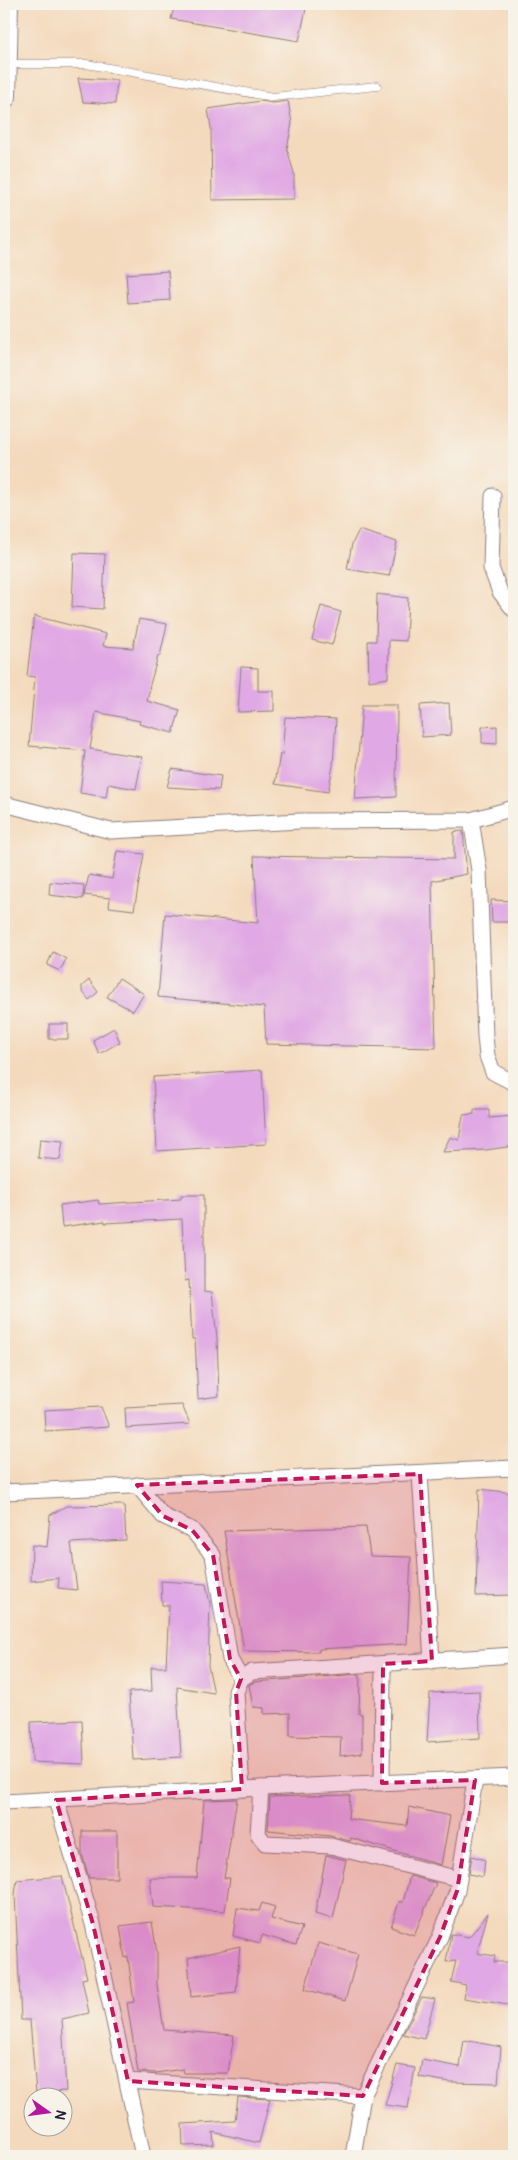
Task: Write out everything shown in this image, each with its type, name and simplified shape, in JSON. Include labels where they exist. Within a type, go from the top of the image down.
[{"type":"main road","points":[[4,96],[6,4]]},
{"type":"street","points":[[493,496],[491,568],[500,592],[514,610]]},
{"type":"street","points":[[4,804],[111,831],[300,821],[471,820],[514,808]]},
{"type":"street","points":[[471,820],[479,870],[483,1013],[487,1056],[493,1072],[514,1083]]},
{"type":"street","points":[[4,1492],[420,1474],[514,1468]]},
{"type":"street","points":[[420,1474],[432,1661]]},
{"type":"street","points":[[137,1485],[163,1516],[192,1530],[212,1555],[230,1659],[240,1679]]},
{"type":"street","points":[[242,1789],[236,1692],[240,1679],[252,1672],[514,1655]]},
{"type":"street","points":[[382,1783],[383,1664]]},
{"type":"street","points":[[4,1802],[514,1777]]},
{"type":"street","points":[[353,2156],[363,2096],[440,1938],[457,1891],[475,1780]]},
{"type":"street","points":[[261,1788],[258,1834],[265,1843],[331,1846],[459,1880]]},
{"type":"street","points":[[56,1800],[93,1924],[143,2156]]},
{"type":"street","points":[[128,2081],[363,2096]]},
{"type":"lane","points":[[5,64],[86,64],[274,97],[378,86]]},
{"type":"highlighted area","points":[[420,1474],[432,1661],[383,1664],[382,1783],[475,1780],[457,1891],[440,1937],[363,2096],[128,2081],[93,1924],[56,1800],[242,1789],[236,1692],[241,1679],[230,1659],[213,1555],[192,1530],[163,1516],[137,1485]]},
{"type":"building","points":[[175,4],[307,4],[299,41],[171,19]]},
{"type":"building","points":[[78,78],[117,80],[115,104],[83,102]]},
{"type":"building","points":[[261,101],[273,103],[288,101],[292,123],[287,149],[294,173],[294,199],[212,200],[211,128],[208,109]]},
{"type":"building","points":[[168,271],[170,300],[128,303],[126,274]]},
{"type":"building","points":[[359,530],[397,542],[389,576],[347,569],[352,544]]},
{"type":"building","points":[[74,553],[105,554],[103,609],[72,607]]},
{"type":"building","points":[[377,594],[408,598],[406,641],[389,640],[388,678],[369,681],[368,641],[376,641]]},
{"type":"building","points":[[321,606],[341,612],[332,645],[312,640]]},
{"type":"building","points":[[34,616],[106,634],[103,646],[133,648],[139,619],[167,624],[147,701],[180,710],[173,733],[139,724],[140,721],[96,712],[90,749],[142,757],[136,789],[108,784],[106,797],[80,793],[85,751],[29,746],[35,677],[27,676]]},
{"type":"building","points":[[241,667],[258,668],[258,691],[274,691],[274,711],[238,712]]},
{"type":"building","points":[[449,703],[451,735],[422,737],[420,705]]},
{"type":"building","points":[[362,705],[397,705],[396,797],[355,799]]},
{"type":"building","points":[[285,717],[336,719],[333,766],[328,792],[275,784],[280,754],[282,755]]},
{"type":"building","points":[[497,726],[497,744],[482,743],[482,727]]},
{"type":"building","points":[[172,769],[221,776],[219,790],[167,787]]},
{"type":"building","points":[[463,831],[467,874],[432,881],[436,1048],[266,1044],[264,1007],[158,997],[165,914],[258,923],[254,856],[454,859],[454,832]]},
{"type":"building","points":[[117,851],[144,854],[134,910],[109,907],[110,898],[84,895],[89,875],[112,879]]},
{"type":"building","points":[[50,882],[84,885],[83,899],[49,895]]},
{"type":"building","points":[[491,900],[514,901],[514,922],[492,922]]},
{"type":"building","points":[[53,952],[66,959],[60,971],[47,965]]},
{"type":"building","points":[[119,978],[144,994],[133,1011],[107,997]]},
{"type":"building","points":[[89,980],[98,992],[89,1000],[82,991],[82,986]]},
{"type":"building","points":[[49,1024],[68,1024],[68,1039],[49,1039]]},
{"type":"building","points":[[114,1028],[120,1042],[99,1054],[93,1040]]},
{"type":"building","points":[[262,1070],[266,1144],[157,1151],[153,1077]]},
{"type":"building","points":[[474,1110],[489,1110],[489,1118],[514,1116],[514,1146],[486,1150],[443,1152],[450,1137],[459,1140],[463,1115],[474,1114]]},
{"type":"building","points":[[40,1139],[63,1141],[60,1160],[38,1158]]},
{"type":"building","points":[[181,1195],[204,1195],[204,1291],[212,1292],[217,1338],[219,1396],[198,1399],[195,1339],[192,1339],[189,1280],[185,1281],[182,1219],[105,1223],[105,1221],[62,1227],[60,1205],[98,1200],[99,1204],[181,1199]]},
{"type":"building","points":[[182,1405],[190,1424],[126,1428],[125,1408]]},
{"type":"building","points":[[101,1407],[109,1427],[45,1431],[44,1410]]},
{"type":"building","points":[[479,1489],[514,1493],[514,1595],[476,1596]]},
{"type":"building","points":[[124,1505],[126,1540],[71,1543],[77,1590],[58,1588],[59,1578],[31,1581],[32,1545],[47,1547],[50,1515],[66,1506]]},
{"type":"building","points":[[366,1527],[370,1556],[411,1557],[407,1644],[319,1649],[319,1652],[244,1651],[224,1531]]},
{"type":"building","points":[[161,1581],[206,1584],[210,1604],[208,1666],[214,1693],[177,1687],[181,1757],[133,1760],[129,1692],[152,1691],[151,1667],[166,1667],[169,1605],[162,1605]]},
{"type":"building","points":[[360,1674],[359,1714],[362,1714],[362,1753],[340,1756],[341,1737],[290,1736],[290,1713],[264,1714],[264,1708],[253,1707],[249,1685],[254,1682]]},
{"type":"building","points":[[479,1691],[480,1738],[427,1742],[430,1693]]},
{"type":"building","points":[[82,1720],[84,1764],[32,1762],[31,1722]]},
{"type":"building","points":[[350,1795],[348,1819],[407,1826],[409,1807],[450,1816],[441,1865],[351,1838],[350,1841],[330,1836],[268,1830],[270,1797]]},
{"type":"building","points":[[237,1799],[224,1878],[230,1878],[225,1911],[153,1907],[150,1878],[197,1878],[204,1800]]},
{"type":"building","points":[[82,1831],[117,1831],[117,1878],[89,1878],[82,1854]]},
{"type":"building","points":[[326,1855],[346,1860],[333,1919],[315,1914]]},
{"type":"building","points":[[472,1856],[485,1860],[483,1877],[469,1874]]},
{"type":"building","points":[[62,1876],[87,1978],[82,1979],[89,2013],[62,2019],[66,2088],[36,2088],[30,2020],[21,2020],[15,1895],[17,1880]]},
{"type":"building","points":[[410,1876],[436,1883],[414,1935],[391,1927],[399,1902],[403,1902]]},
{"type":"building","points":[[262,1903],[275,1907],[271,1919],[302,1927],[296,1945],[262,1935],[260,1943],[233,1936],[237,1908],[259,1911]]},
{"type":"building","points":[[488,1913],[477,1953],[495,1956],[494,1962],[514,1962],[514,2006],[464,1998],[466,1985],[451,1982],[456,1961],[446,1962],[451,1934],[469,1937]]},
{"type":"building","points":[[152,1922],[157,1953],[157,1985],[164,2030],[234,2035],[228,2073],[184,2073],[183,2069],[156,2073],[138,2072],[127,2003],[134,2002],[128,1957],[125,1958],[120,1926]]},
{"type":"building","points":[[318,1943],[358,1954],[345,2001],[305,1989]]},
{"type":"building","points":[[240,1946],[236,1992],[191,1997],[188,1958]]},
{"type":"building","points":[[422,1997],[435,1999],[424,2039],[403,2034]]},
{"type":"building","points":[[464,2040],[501,2047],[498,2083],[450,2082],[419,2077],[422,2060],[460,2067]]},
{"type":"building","points":[[397,2065],[415,2068],[408,2108],[385,2105]]},
{"type":"building","points":[[238,2097],[270,2099],[259,2143],[213,2132],[214,2145],[183,2146],[182,2124],[235,2121]]}]
